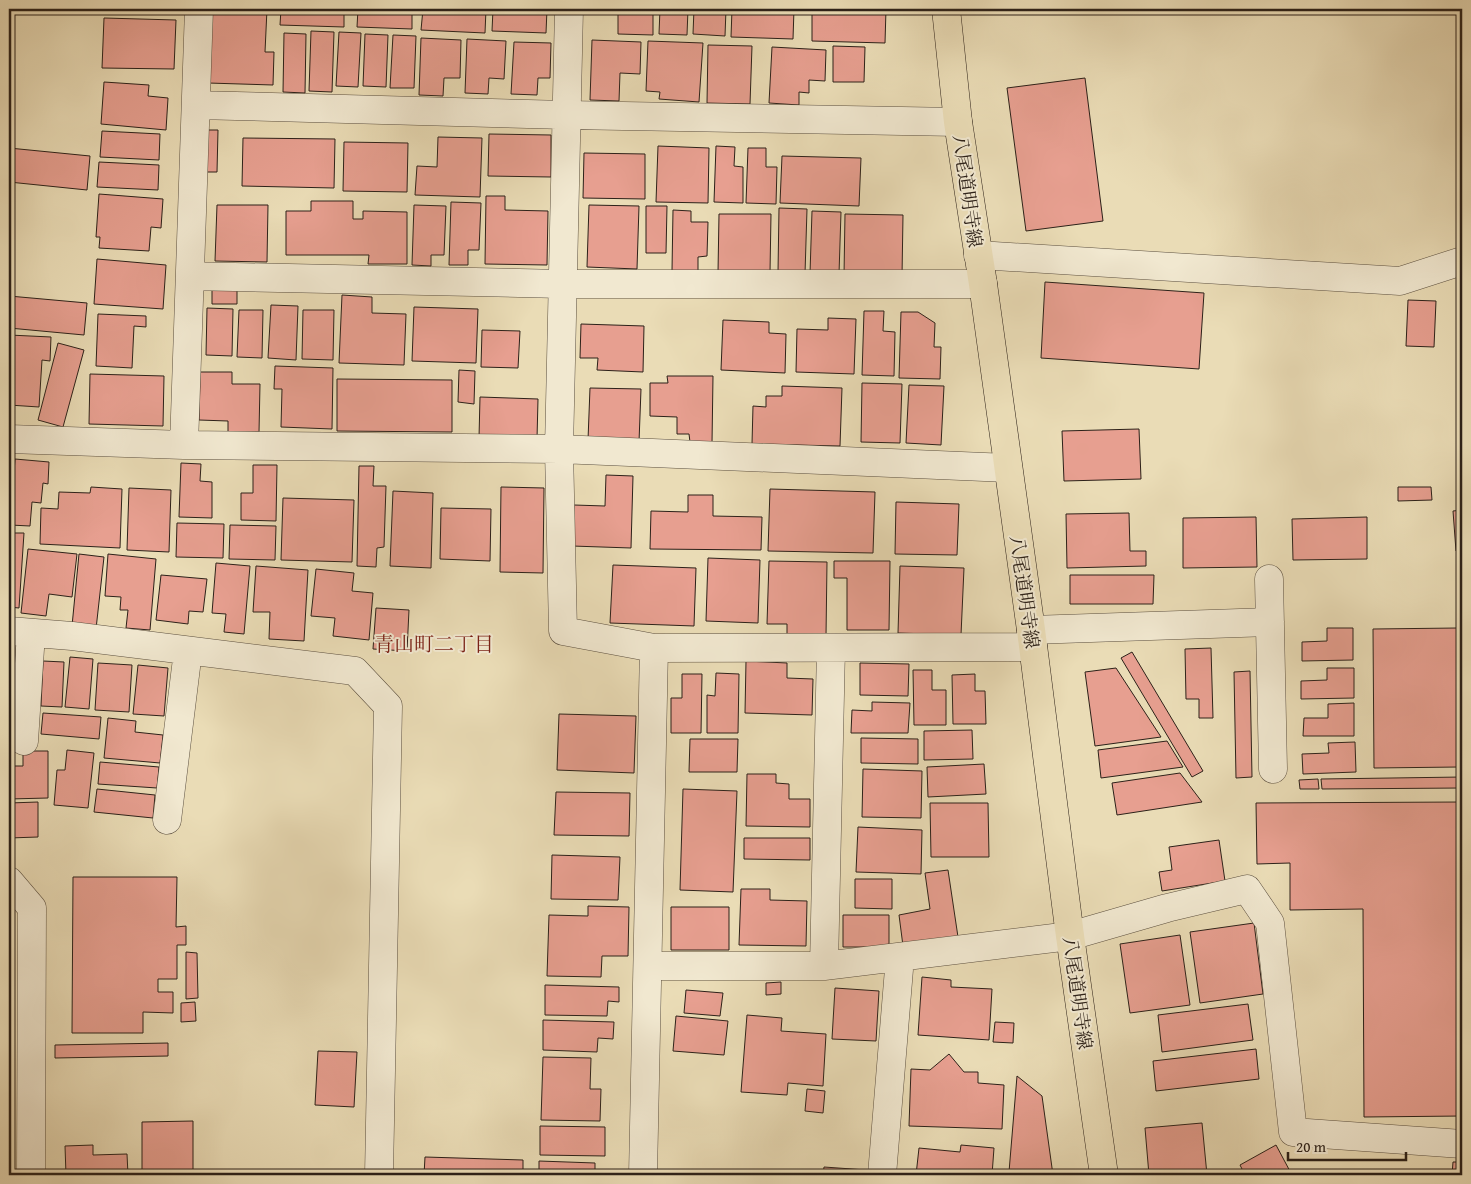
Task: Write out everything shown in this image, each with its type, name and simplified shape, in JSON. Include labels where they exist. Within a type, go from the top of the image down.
[{"type":"main road","name":"八尾道明寺線","points":[[946,9],[958,122],[983,284],[1032,638],[1070,936],[1104,1175]]},
{"type":"street","points":[[184,445],[199,9]]},
{"type":"street","points":[[569,9],[559,449],[563,631],[654,648],[831,648],[1032,638],[1270,622]]},
{"type":"street","points":[[196,105],[567,115],[958,122]]},
{"type":"street","points":[[978,255],[1400,281],[1462,261]]},
{"type":"street","points":[[190,276],[563,284],[983,284]]},
{"type":"street","points":[[9,438],[184,445],[559,449],[1008,468]]},
{"type":"street","points":[[1269,579],[1273,769]]},
{"type":"street","points":[[24,741],[20,632],[72,636],[355,671],[388,706],[379,1175]]},
{"type":"street","points":[[644,1175],[654,648]]},
{"type":"street","points":[[824,966],[831,648]]},
{"type":"street","points":[[167,820],[188,650]]},
{"type":"street","points":[[9,881],[32,908],[31,1175]]},
{"type":"street","points":[[648,966],[824,966],[1070,936],[1167,908],[1247,889],[1270,923],[1293,1132],[1462,1144]]},
{"type":"street","points":[[882,1175],[900,957]]},
{"type":"building","points":[[211,9],[267,9],[265,52],[274,52],[273,85],[208,83]]},
{"type":"building","points":[[281,9],[344,9],[344,27],[280,25]]},
{"type":"building","points":[[358,9],[412,9],[412,29],[357,27]]},
{"type":"building","points":[[423,9],[486,9],[485,33],[421,30]]},
{"type":"building","points":[[493,9],[547,9],[546,33],[492,31]]},
{"type":"building","points":[[618,9],[653,9],[653,35],[618,34]]},
{"type":"building","points":[[660,9],[688,9],[687,35],[659,34]]},
{"type":"building","points":[[694,9],[726,9],[725,36],[693,34]]},
{"type":"building","points":[[732,9],[794,9],[793,39],[731,37]]},
{"type":"building","points":[[818,9],[886,9],[885,43],[812,41],[812,13],[818,14]]},
{"type":"building","points":[[104,18],[176,20],[174,69],[102,68]]},
{"type":"building","points":[[311,31],[334,32],[332,92],[309,91]]},
{"type":"building","points":[[339,32],[361,33],[358,87],[336,86]]},
{"type":"building","points":[[284,33],[306,34],[305,93],[283,92]]},
{"type":"building","points":[[365,34],[388,35],[386,87],[363,86]]},
{"type":"building","points":[[393,35],[416,36],[414,88],[390,88]]},
{"type":"building","points":[[421,38],[461,40],[460,78],[444,78],[443,96],[419,95]]},
{"type":"building","points":[[467,39],[506,41],[504,79],[489,78],[488,94],[465,93]]},
{"type":"building","points":[[592,40],[641,42],[640,74],[620,73],[619,101],[590,100]]},
{"type":"building","points":[[648,41],[703,43],[699,102],[659,99],[660,92],[646,91]]},
{"type":"building","points":[[514,42],[551,43],[550,78],[538,78],[537,95],[511,94]]},
{"type":"building","points":[[708,45],[752,46],[750,104],[707,103]]},
{"type":"building","points":[[833,46],[865,47],[864,82],[833,82]]},
{"type":"building","points":[[772,47],[826,50],[825,81],[809,80],[809,93],[799,92],[799,105],[769,103]]},
{"type":"building","points":[[1085,78],[1103,221],[1026,231],[1007,88]]},
{"type":"building","points":[[104,82],[149,85],[148,96],[168,98],[166,130],[101,124]]},
{"type":"building","points":[[203,130],[218,130],[217,172],[202,172]]},
{"type":"building","points":[[102,131],[160,134],[159,160],[100,157]]},
{"type":"building","points":[[489,134],[551,135],[551,177],[488,176]]},
{"type":"building","points":[[438,137],[482,138],[480,197],[415,195],[417,166],[437,167]]},
{"type":"building","points":[[243,138],[335,139],[334,188],[242,186]]},
{"type":"building","points":[[344,142],[408,143],[407,192],[343,191]]},
{"type":"building","points":[[658,146],[709,148],[708,203],[656,202]]},
{"type":"building","points":[[716,146],[735,147],[734,166],[743,167],[743,203],[714,202]]},
{"type":"building","points":[[9,148],[90,156],[87,190],[9,182]]},
{"type":"building","points":[[748,148],[766,148],[766,167],[777,167],[776,204],[746,203]]},
{"type":"building","points":[[584,153],[645,154],[645,199],[583,198]]},
{"type":"building","points":[[782,156],[861,158],[859,206],[780,203]]},
{"type":"building","points":[[99,162],[159,165],[158,190],[97,187]]},
{"type":"building","points":[[99,194],[163,199],[161,228],[151,227],[149,251],[99,248],[100,237],[96,237]]},
{"type":"building","points":[[486,196],[505,196],[505,210],[548,211],[547,265],[485,264]]},
{"type":"building","points":[[311,201],[353,201],[353,219],[363,219],[363,211],[407,212],[407,264],[368,264],[369,255],[286,255],[286,211],[311,211]]},
{"type":"building","points":[[451,202],[481,203],[479,250],[468,250],[468,265],[449,265]]},
{"type":"building","points":[[217,205],[268,205],[267,262],[215,261]]},
{"type":"building","points":[[414,205],[446,206],[444,255],[431,255],[431,266],[412,265]]},
{"type":"building","points":[[589,205],[639,206],[637,269],[587,267]]},
{"type":"building","points":[[646,206],[667,206],[666,253],[646,253]]},
{"type":"building","points":[[779,208],[807,209],[805,274],[778,273]]},
{"type":"building","points":[[673,210],[691,211],[691,222],[708,222],[707,256],[698,257],[698,271],[672,271]]},
{"type":"building","points":[[812,211],[841,212],[839,274],[810,274]]},
{"type":"building","points":[[719,214],[771,214],[770,273],[718,273]]},
{"type":"building","points":[[845,214],[903,215],[902,277],[844,276]]},
{"type":"building","points":[[97,259],[166,265],[163,309],[94,304]]},
{"type":"building","points":[[1045,282],[1204,293],[1199,369],[1041,358]]},
{"type":"building","points":[[212,289],[237,290],[237,304],[212,304]]},
{"type":"building","points":[[342,295],[372,297],[372,313],[406,314],[404,365],[339,363]]},
{"type":"building","points":[[9,296],[87,303],[84,335],[9,328]]},
{"type":"building","points":[[1408,300],[1436,301],[1434,347],[1406,346]]},
{"type":"building","points":[[271,305],[298,306],[296,360],[268,358]]},
{"type":"building","points":[[414,307],[478,309],[476,363],[412,361]]},
{"type":"building","points":[[207,308],[233,309],[232,356],[206,355]]},
{"type":"building","points":[[239,310],[263,310],[262,358],[237,357]]},
{"type":"building","points":[[303,310],[334,310],[333,360],[302,359]]},
{"type":"building","points":[[864,311],[884,311],[883,331],[895,332],[894,376],[862,375]]},
{"type":"building","points":[[901,312],[918,312],[935,323],[934,347],[941,347],[940,379],[899,378]]},
{"type":"building","points":[[98,314],[146,316],[146,327],[134,326],[132,368],[96,366]]},
{"type":"building","points":[[828,318],[856,319],[854,374],[796,372],[797,329],[828,330]]},
{"type":"building","points":[[723,320],[769,322],[769,333],[786,334],[785,373],[721,370]]},
{"type":"building","points":[[581,324],[644,326],[643,372],[597,370],[598,358],[580,358]]},
{"type":"building","points":[[482,330],[520,331],[518,368],[481,367]]},
{"type":"building","points":[[9,335],[51,337],[50,361],[42,360],[39,407],[9,405]]},
{"type":"building","points":[[58,343],[84,350],[63,427],[38,420]]},
{"type":"building","points":[[275,366],[333,368],[332,429],[281,427],[282,389],[274,389]]},
{"type":"building","points":[[459,370],[475,371],[474,404],[458,402]]},
{"type":"building","points":[[200,372],[232,372],[232,384],[260,384],[259,432],[228,432],[228,421],[199,420]]},
{"type":"building","points":[[90,374],[164,376],[163,426],[89,424]]},
{"type":"building","points":[[667,376],[713,376],[712,443],[690,442],[689,434],[677,434],[677,417],[650,416],[650,383],[668,383]]},
{"type":"building","points":[[337,379],[452,380],[452,432],[337,431]]},
{"type":"building","points":[[862,383],[902,384],[900,443],[861,442]]},
{"type":"building","points":[[909,385],[944,386],[941,445],[906,443]]},
{"type":"building","points":[[782,386],[842,388],[840,446],[752,444],[753,406],[766,407],[766,396],[782,396]]},
{"type":"building","points":[[590,388],[641,389],[639,442],[588,440]]},
{"type":"building","points":[[480,397],[538,399],[537,439],[479,438]]},
{"type":"building","points":[[1139,429],[1141,479],[1064,481],[1062,431]]},
{"type":"building","points":[[15,459],[49,462],[48,484],[43,483],[41,503],[32,502],[30,526],[10,525]]},
{"type":"building","points":[[181,463],[201,464],[200,481],[212,482],[212,518],[179,517]]},
{"type":"building","points":[[253,465],[277,465],[276,521],[241,520],[241,493],[253,493]]},
{"type":"building","points":[[359,466],[374,466],[373,486],[386,486],[384,547],[377,548],[376,567],[357,566]]},
{"type":"building","points":[[606,475],[633,476],[631,548],[572,546],[574,505],[605,506]]},
{"type":"building","points":[[91,487],[122,489],[120,548],[40,544],[41,508],[58,509],[59,492],[90,493]]},
{"type":"building","points":[[501,487],[544,488],[543,573],[500,572]]},
{"type":"building","points":[[1398,487],[1431,487],[1432,500],[1398,501]]},
{"type":"building","points":[[129,488],[171,490],[169,552],[127,550]]},
{"type":"building","points":[[770,489],[875,492],[873,553],[768,551]]},
{"type":"building","points":[[393,491],[433,493],[431,568],[390,566]]},
{"type":"building","points":[[688,495],[713,495],[713,516],[762,517],[761,550],[650,549],[651,511],[688,512]]},
{"type":"building","points":[[283,498],[354,500],[352,562],[281,560]]},
{"type":"building","points":[[896,502],[959,504],[957,555],[895,554]]},
{"type":"building","points":[[441,508],[491,509],[490,561],[440,559]]},
{"type":"building","points":[[1462,510],[1462,550],[1456,551],[1453,511]]},
{"type":"building","points":[[1129,513],[1130,551],[1146,551],[1146,566],[1067,568],[1066,514]]},
{"type":"building","points":[[1256,517],[1257,567],[1183,568],[1183,518]]},
{"type":"building","points":[[1367,517],[1367,559],[1293,560],[1292,519]]},
{"type":"building","points":[[177,523],[224,524],[223,558],[176,557]]},
{"type":"building","points":[[230,525],[276,526],[275,560],[229,559]]},
{"type":"building","points":[[9,533],[24,533],[19,608],[9,607]]},
{"type":"building","points":[[28,549],[77,554],[72,597],[49,594],[46,616],[21,613]]},
{"type":"building","points":[[79,554],[104,557],[96,629],[72,626]]},
{"type":"building","points":[[108,554],[156,559],[150,630],[126,628],[128,610],[120,610],[121,597],[105,596]]},
{"type":"building","points":[[708,558],[760,560],[758,623],[706,621]]},
{"type":"building","points":[[769,561],[827,562],[826,636],[787,635],[787,624],[767,624]]},
{"type":"building","points":[[834,561],[890,561],[889,630],[847,630],[847,578],[834,578]]},
{"type":"building","points":[[216,563],[250,566],[244,634],[224,632],[226,614],[212,613]]},
{"type":"building","points":[[613,565],[696,568],[694,626],[610,623]]},
{"type":"building","points":[[256,566],[308,570],[304,641],[269,639],[270,612],[253,612]]},
{"type":"building","points":[[900,566],[964,568],[961,635],[898,633]]},
{"type":"building","points":[[316,569],[354,573],[352,591],[373,593],[369,640],[333,636],[335,618],[311,616]]},
{"type":"building","points":[[161,575],[207,579],[203,612],[189,611],[188,624],[156,620]]},
{"type":"building","points":[[1070,575],[1154,575],[1153,604],[1070,604]]},
{"type":"building","points":[[376,608],[409,610],[407,651],[373,649]]},
{"type":"building","points":[[1327,628],[1353,628],[1353,660],[1302,661],[1302,642],[1327,641]]},
{"type":"building","points":[[1457,628],[1459,767],[1374,768],[1373,629]]},
{"type":"building","points":[[1211,648],[1213,718],[1199,718],[1199,699],[1186,699],[1185,649]]},
{"type":"building","points":[[1132,652],[1203,771],[1192,777],[1121,658]]},
{"type":"building","points":[[70,657],[93,659],[89,709],[65,707]]},
{"type":"building","points":[[43,661],[64,662],[62,707],[41,706]]},
{"type":"building","points":[[746,661],[787,663],[787,678],[813,679],[812,715],[745,713]]},
{"type":"building","points":[[98,663],[132,665],[129,712],[95,710]]},
{"type":"building","points":[[860,663],[909,664],[908,696],[860,695]]},
{"type":"building","points":[[138,665],[168,668],[164,716],[133,714]]},
{"type":"building","points":[[1116,668],[1161,737],[1095,746],[1085,672]]},
{"type":"building","points":[[1327,668],[1354,668],[1354,698],[1301,699],[1301,681],[1327,680]]},
{"type":"building","points":[[913,670],[932,670],[932,690],[946,690],[946,725],[914,725]]},
{"type":"building","points":[[1250,671],[1252,777],[1236,778],[1234,672]]},
{"type":"building","points":[[716,673],[739,674],[738,733],[707,733],[707,695],[715,696]]},
{"type":"building","points":[[682,674],[702,674],[701,733],[671,733],[671,698],[682,698]]},
{"type":"building","points":[[975,674],[975,691],[985,691],[986,724],[953,724],[952,675]]},
{"type":"building","points":[[872,702],[910,703],[908,733],[851,733],[852,710],[872,711]]},
{"type":"building","points":[[1354,703],[1354,736],[1303,736],[1304,718],[1328,718],[1328,704]]},
{"type":"building","points":[[43,713],[101,717],[99,739],[41,734]]},
{"type":"building","points":[[559,714],[636,716],[634,773],[557,770]]},
{"type":"building","points":[[108,718],[136,721],[135,732],[163,735],[160,763],[104,758]]},
{"type":"building","points":[[972,730],[973,759],[924,760],[924,731]]},
{"type":"building","points":[[861,738],[918,739],[918,764],[861,763]]},
{"type":"building","points":[[690,739],[738,739],[737,772],[689,772]]},
{"type":"building","points":[[1167,741],[1183,767],[1101,778],[1098,750]]},
{"type":"building","points":[[1355,742],[1356,772],[1303,774],[1302,754],[1329,753],[1328,743]]},
{"type":"building","points":[[67,750],[94,753],[88,808],[54,805],[57,770],[65,770]]},
{"type":"building","points":[[23,751],[48,751],[48,798],[9,799],[9,766],[23,766]]},
{"type":"building","points":[[100,762],[159,767],[157,788],[98,784]]},
{"type":"building","points":[[984,764],[986,794],[928,797],[927,767]]},
{"type":"building","points":[[863,769],[922,771],[921,818],[862,817]]},
{"type":"building","points":[[1180,773],[1202,802],[1117,815],[1112,783]]},
{"type":"building","points":[[747,774],[776,774],[776,783],[789,784],[789,799],[810,799],[810,827],[746,826]]},
{"type":"building","points":[[1462,777],[1462,788],[1322,789],[1321,779]]},
{"type":"building","points":[[1318,779],[1319,789],[1300,789],[1299,780]]},
{"type":"building","points":[[97,789],[155,795],[153,818],[94,812]]},
{"type":"building","points":[[683,789],[737,791],[733,892],[680,890]]},
{"type":"building","points":[[556,792],[630,793],[629,836],[554,835]]},
{"type":"building","points":[[38,802],[38,837],[9,838],[9,803]]},
{"type":"building","points":[[1462,802],[1462,1116],[1364,1117],[1363,909],[1290,910],[1290,863],[1257,864],[1256,803]]},
{"type":"building","points":[[930,803],[988,803],[989,857],[931,857]]},
{"type":"building","points":[[858,827],[922,830],[921,874],[856,872]]},
{"type":"building","points":[[744,838],[810,838],[810,860],[744,859]]},
{"type":"building","points":[[1219,840],[1225,881],[1162,891],[1159,872],[1172,870],[1169,847]]},
{"type":"building","points":[[552,855],[620,857],[618,900],[551,899]]},
{"type":"building","points":[[948,870],[958,937],[903,946],[899,915],[930,909],[925,873]]},
{"type":"building","points":[[73,877],[177,877],[176,927],[186,926],[186,945],[177,945],[177,979],[158,979],[158,992],[173,992],[173,1013],[143,1012],[143,1033],[72,1033]]},
{"type":"building","points":[[855,879],[892,879],[892,909],[855,908]]},
{"type":"building","points":[[741,889],[770,889],[770,900],[807,901],[806,946],[739,945]]},
{"type":"building","points":[[588,906],[629,907],[628,956],[602,956],[601,977],[547,976],[549,915],[588,916]]},
{"type":"building","points":[[671,907],[729,907],[729,950],[671,950]]},
{"type":"building","points":[[843,915],[889,915],[889,947],[843,947]]},
{"type":"building","points":[[1254,923],[1263,994],[1200,1003],[1190,932]]},
{"type":"building","points":[[1180,935],[1190,1005],[1130,1013],[1120,944]]},
{"type":"building","points":[[186,952],[197,953],[198,998],[186,999]]},
{"type":"building","points":[[922,977],[951,980],[951,987],[992,989],[989,1040],[918,1035]]},
{"type":"building","points":[[781,982],[781,994],[766,995],[766,983]]},
{"type":"building","points":[[545,985],[619,987],[619,1002],[608,1001],[607,1016],[545,1015]]},
{"type":"building","points":[[835,988],[879,991],[876,1041],[832,1039]]},
{"type":"building","points":[[686,990],[723,993],[720,1016],[684,1013]]},
{"type":"building","points":[[195,1002],[196,1021],[181,1022],[181,1003]]},
{"type":"building","points":[[1248,1004],[1253,1040],[1162,1052],[1158,1015]]},
{"type":"building","points":[[747,1015],[782,1018],[781,1031],[826,1034],[823,1086],[788,1083],[787,1095],[741,1092]]},
{"type":"building","points":[[676,1016],[728,1021],[724,1055],[673,1051]]},
{"type":"building","points":[[543,1020],[614,1022],[613,1039],[598,1038],[597,1052],[543,1050]]},
{"type":"building","points":[[995,1022],[1014,1023],[1013,1043],[993,1042]]},
{"type":"building","points":[[168,1043],[168,1056],[55,1058],[55,1045]]},
{"type":"building","points":[[1256,1049],[1259,1079],[1156,1091],[1153,1061]]},
{"type":"building","points":[[318,1051],[357,1052],[354,1107],[315,1105]]},
{"type":"building","points":[[949,1054],[964,1072],[978,1072],[978,1083],[1004,1085],[1002,1129],[909,1126],[911,1069],[930,1070]]},
{"type":"building","points":[[543,1057],[591,1058],[590,1089],[601,1089],[600,1121],[541,1120]]},
{"type":"building","points":[[1017,1076],[1042,1096],[1053,1175],[1009,1172]]},
{"type":"building","points":[[807,1089],[825,1091],[823,1113],[805,1111]]},
{"type":"building","points":[[193,1121],[193,1175],[142,1175],[142,1122]]},
{"type":"building","points":[[1202,1123],[1207,1175],[1149,1175],[1145,1128]]},
{"type":"building","points":[[540,1126],[605,1127],[605,1156],[540,1155]]},
{"type":"building","points":[[93,1145],[93,1155],[127,1154],[128,1175],[66,1175],[65,1146]]},
{"type":"building","points":[[961,1145],[994,1148],[992,1175],[916,1175],[919,1148],[960,1152]]},
{"type":"building","points":[[1276,1145],[1292,1175],[1245,1175],[1240,1165]]},
{"type":"building","points":[[425,1157],[523,1160],[523,1175],[424,1175]]},
{"type":"building","points":[[539,1161],[595,1163],[595,1175],[539,1175]]},
{"type":"building","points":[[1453,1162],[1462,1162],[1462,1175],[1452,1175]]},
{"type":"building","points":[[824,1167],[866,1170],[865,1175],[823,1175]]},
{"type":"district","name":"青山町二丁目","points":[[434,644]]}]
